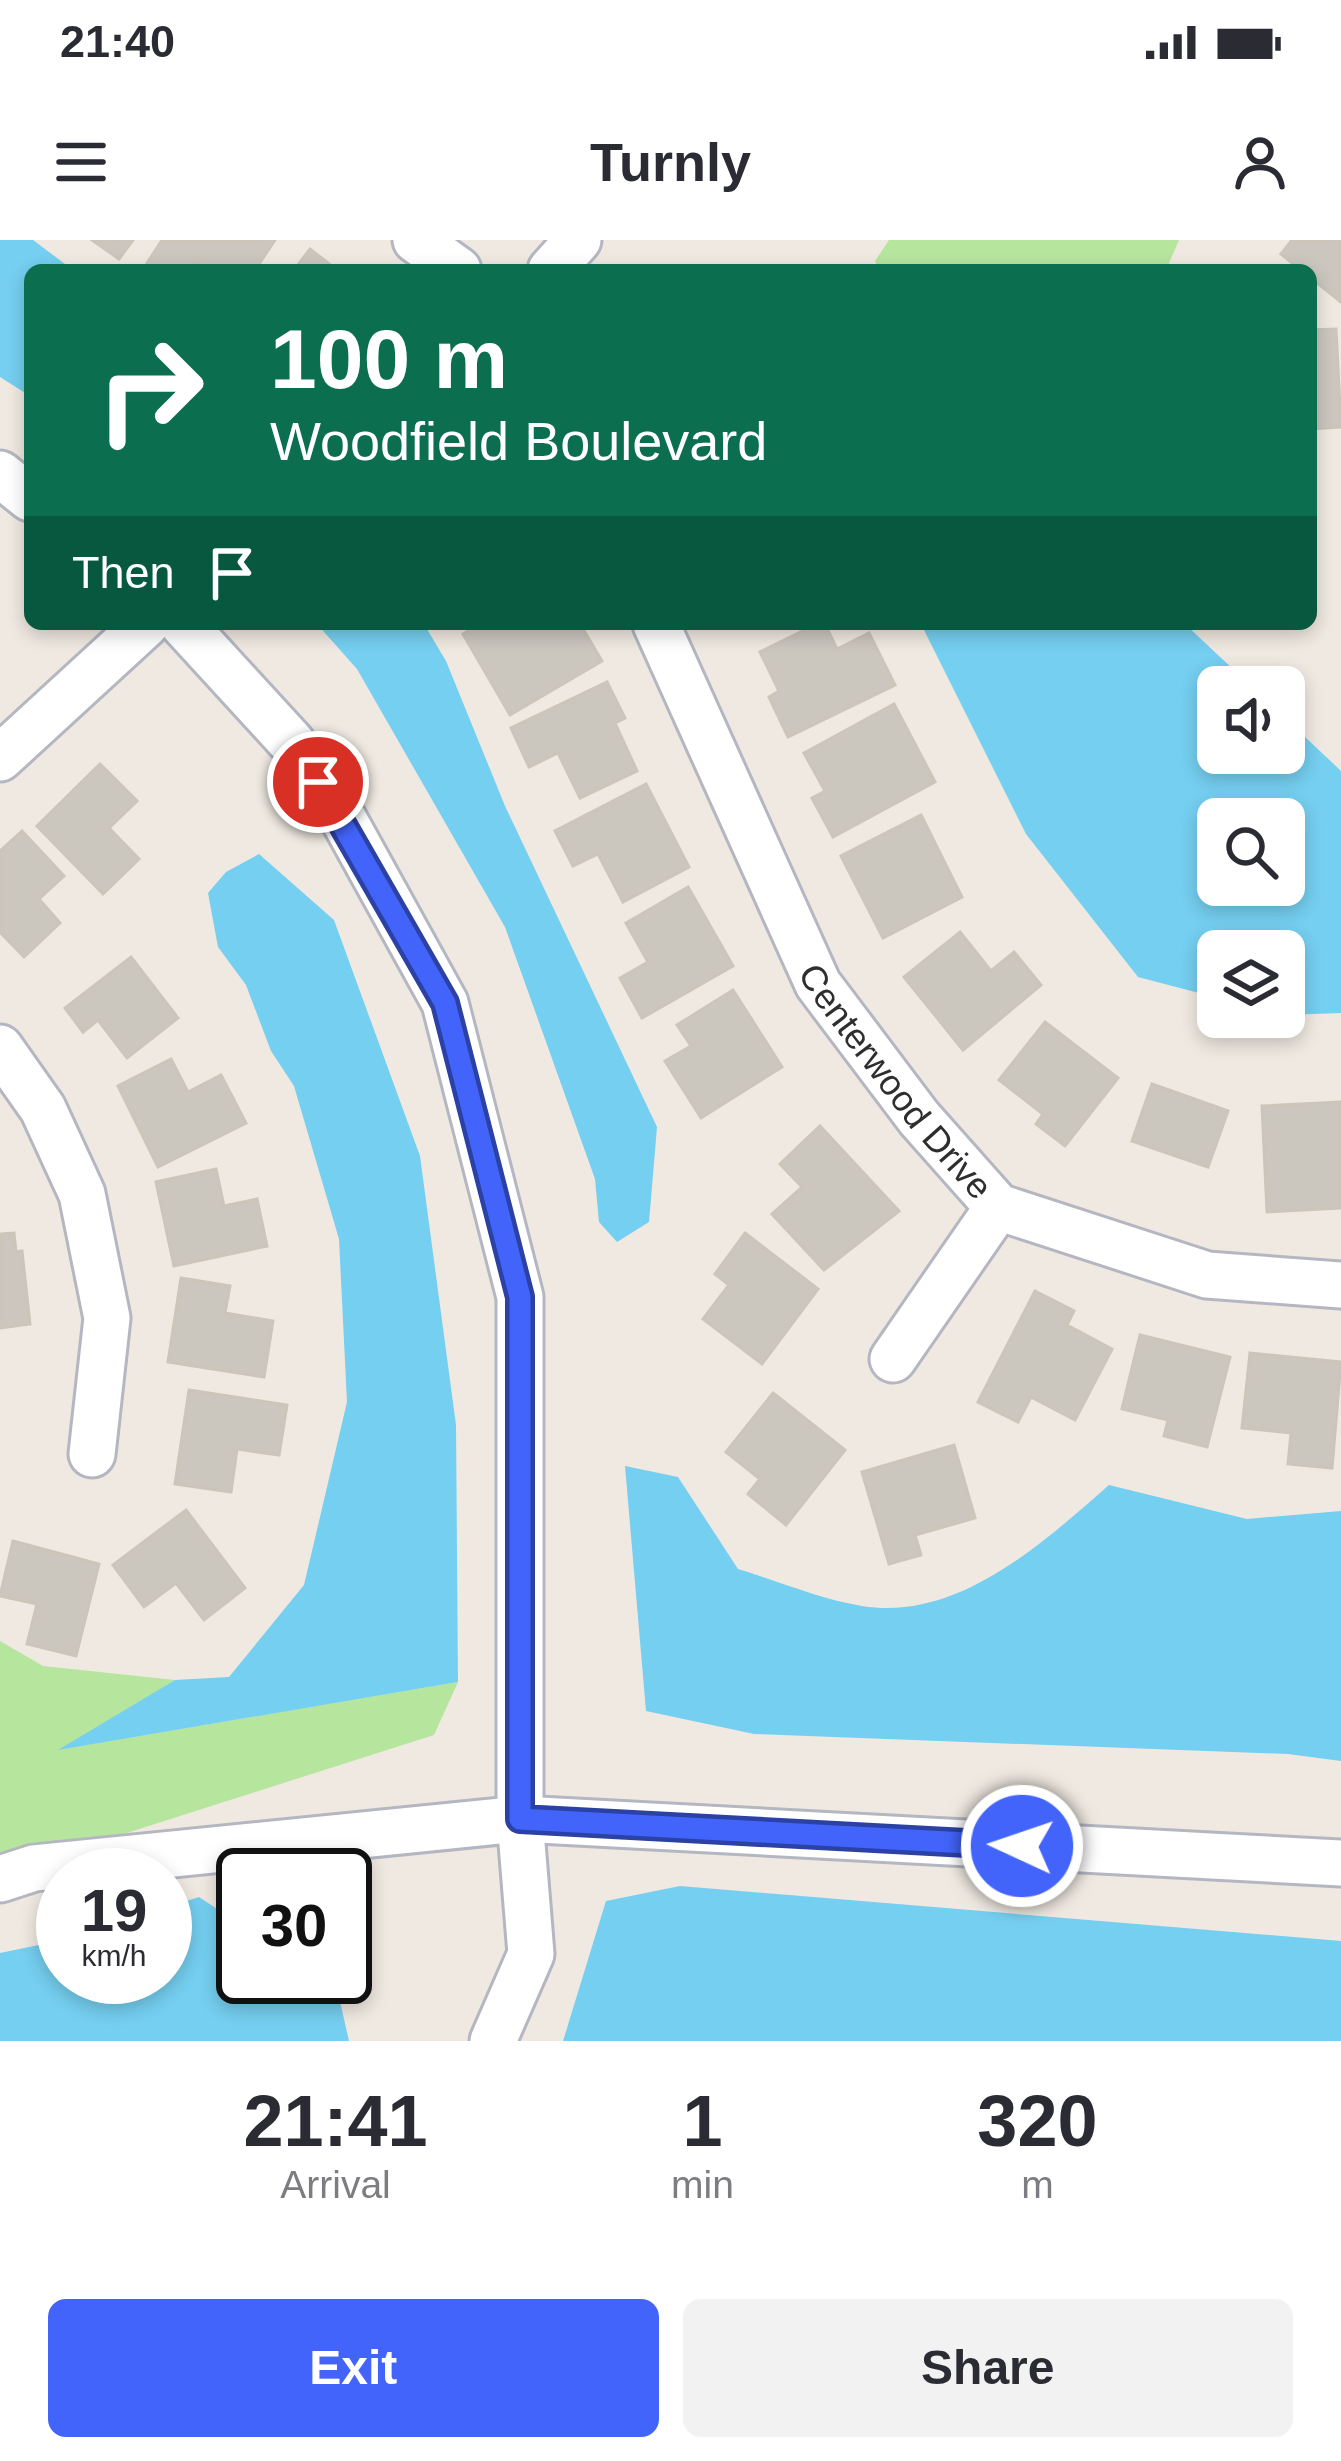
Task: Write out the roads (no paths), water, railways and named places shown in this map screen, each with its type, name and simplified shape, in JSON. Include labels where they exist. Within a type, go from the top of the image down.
[{"type":"street","points":[[416,240],[450,264]]},
{"type":"street","points":[[556,264],[578,240]]},
{"type":"street","points":[[0,474],[24,493]]},
{"type":"street","points":[[0,758],[139,630]]},
{"type":"street","points":[[188,630],[292,743],[344,820],[445,1003],[520,1297],[520,1819],[531,1954],[493,2041]]},
{"type":"street","name":"Centerwood Drive","points":[[659,630],[818,984],[919,1118],[998,1207],[1207,1275],[1341,1285]]},
{"type":"street","points":[[0,1048],[43,1109],[82,1194],[107,1318],[92,1454]]},
{"type":"street","points":[[893,1359],[998,1207]]},
{"type":"street","points":[[0,1879],[34,1868],[520,1819],[1341,1863]]},
{"type":"water","points":[[0,240],[33,240],[65,264],[24,264],[24,392],[0,377]]},
{"type":"water","points":[[322,630],[428,630],[446,661],[505,806],[657,1127],[649,1222],[617,1242],[599,1222],[595,1179],[505,927],[357,669]]},
{"type":"water","points":[[924,630],[1191,630],[1230,666],[1197,666],[1197,774],[1305,774],[1305,737],[1341,771],[1341,1013],[1305,1014],[1305,930],[1197,930],[1197,992],[1138,977],[1026,834]]},
{"type":"water","points":[[259,854],[334,920],[420,1156],[456,1425],[458,1682],[58,1750],[175,1680],[229,1677],[304,1585],[347,1402],[339,1239],[294,1086],[271,1051],[246,985],[218,947],[208,893],[226,872]]},
{"type":"water","points":[[625,1466],[678,1477],[738,1569],[862,1606],[897,1608],[964,1590],[1027,1553],[1109,1485],[1247,1519],[1341,1511],[1341,1761],[1288,1754],[754,1734],[646,1711]]},
{"type":"water","points":[[680,1886],[1341,1941],[1341,2041],[563,2041],[606,1901]]},
{"type":"water","points":[[199,1897],[216,1908],[216,2004],[341,2004],[349,2041],[0,2041],[0,1953],[36,1946],[36,2004],[192,2004],[192,1899]]}]
